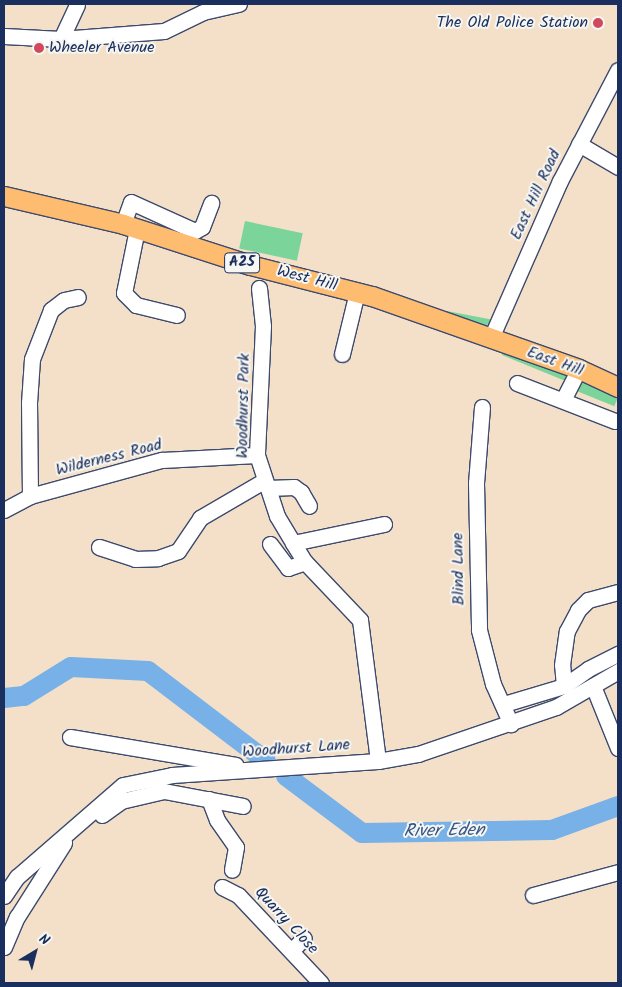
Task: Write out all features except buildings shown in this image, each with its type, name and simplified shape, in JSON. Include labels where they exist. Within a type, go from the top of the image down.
[{"type":"main road","name":"West Hill","points":[[4,196],[130,226],[250,265],[357,292],[491,338]]},
{"type":"main road","name":"East Hill","points":[[491,338],[579,369],[618,387]]},
{"type":"street","points":[[61,39],[77,4]]},
{"type":"street","points":[[4,36],[61,39],[164,31],[203,12],[239,4]]},
{"type":"street","name":"East Hill Road","points":[[491,338],[579,144],[618,70]]},
{"type":"street","points":[[579,144],[618,167]]},
{"type":"street","points":[[176,315],[121,300],[125,278],[131,202],[195,231],[202,227],[210,203]]},
{"type":"street","name":"Woodhurst Park","points":[[259,288],[263,326],[257,455],[277,516],[293,543],[306,562],[360,620],[378,761]]},
{"type":"street","points":[[342,354],[357,292]]},
{"type":"street","points":[[30,496],[29,403],[32,359],[51,310],[64,300],[78,297]]},
{"type":"street","points":[[563,400],[579,369]]},
{"type":"street","points":[[516,383],[615,421]]},
{"type":"street","name":"Blind Lane","points":[[482,407],[477,434],[476,483],[478,630],[493,684],[504,704],[511,724]]},
{"type":"street","name":"Wilderness Road","points":[[6,504],[162,460],[257,455]]},
{"type":"street","points":[[99,547],[135,559],[158,558],[178,551],[200,518],[266,484],[294,487],[301,492],[309,506]]},
{"type":"street","points":[[293,543],[384,524]]},
{"type":"street","points":[[270,544],[288,568],[306,562]]},
{"type":"street","points":[[564,686],[562,665],[568,631],[578,610],[588,600],[618,592]]},
{"type":"street","points":[[504,704],[564,686],[588,669],[618,654]]},
{"type":"street","name":"Woodhurst Lane","points":[[4,896],[17,877],[70,833],[123,785],[172,775],[378,761],[418,754],[511,724],[556,707],[618,671]]},
{"type":"street","points":[[593,686],[618,748]]},
{"type":"street","points":[[70,737],[262,769]]},
{"type":"street","points":[[4,948],[17,917],[70,833],[121,801],[164,791],[243,806]]},
{"type":"street","points":[[209,799],[217,820],[236,847],[232,870]]},
{"type":"street","points":[[533,895],[618,872]]},
{"type":"street","name":"Quarry Close","points":[[222,887],[238,895],[321,983]]},
{"type":"street","points":[[291,951],[304,938]]},
{"type":"green space","points":[[245,221],[303,233],[297,261],[239,248]]},
{"type":"green space","points":[[447,311],[494,320],[484,327]]},
{"type":"green space","points":[[502,351],[567,376],[568,382],[502,355]]},
{"type":"green space","points":[[581,382],[618,397],[614,406],[577,391]]},
{"type":"waterway","name":"River Eden","points":[[4,698],[24,696],[71,667],[148,671],[266,761]]},
{"type":"waterway","name":"River Eden","points":[[286,776],[362,833],[552,830],[618,806]]},
{"type":"place","name":"The Old Police Station","points":[[598,23]]},
{"type":"place","name":"Wheeler Avenue","points":[[39,48]]}]
